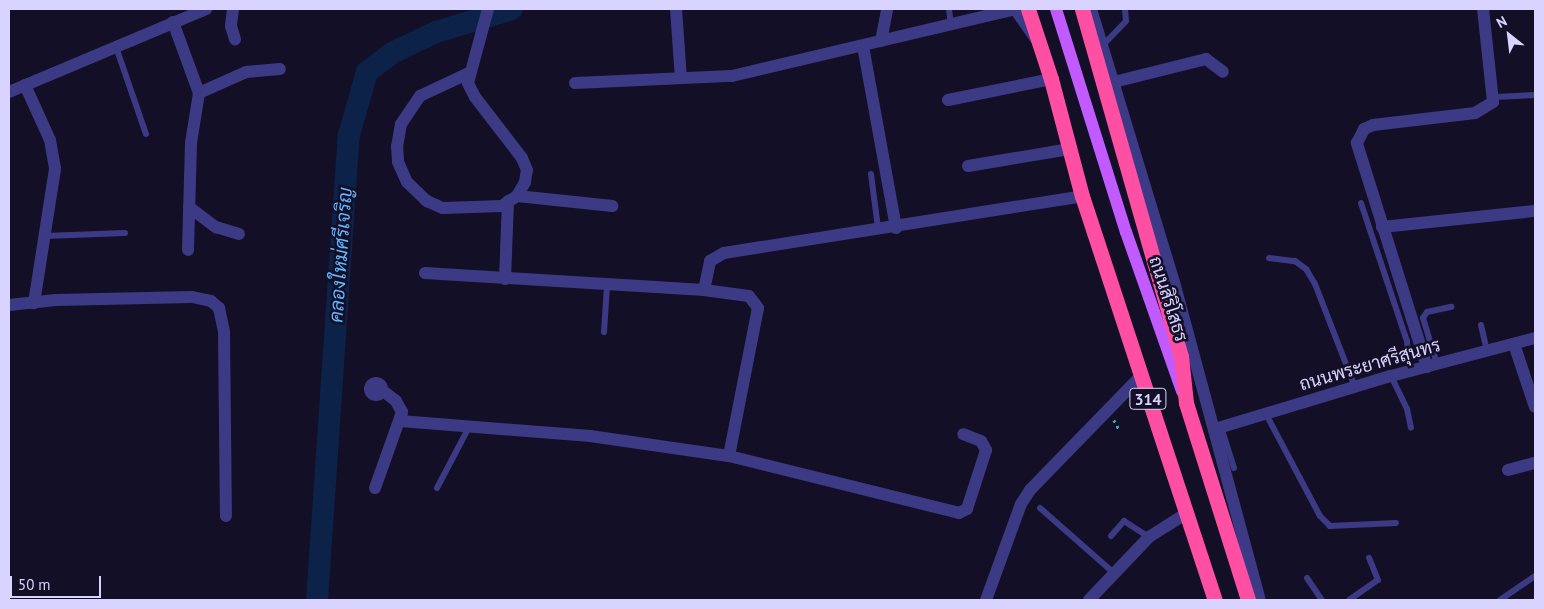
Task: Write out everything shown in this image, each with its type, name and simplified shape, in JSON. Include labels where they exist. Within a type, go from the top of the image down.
[{"type":"highway","points":[[1028,9],[1051,79],[1082,196]]},
{"type":"highway","points":[[1082,9],[1180,356],[1186,403]]},
{"type":"highway","name":"314","points":[[1082,196],[1140,377],[1215,600]]},
{"type":"highway","name":"ถนนสิริโสธร","points":[[1186,403],[1248,600]]},
{"type":"main road","points":[[1032,9],[1034,26]]},
{"type":"main road","name":"ถนนสิริโสธร","points":[[1056,9],[1126,232],[1186,403]]},
{"type":"street","points":[[9,92],[206,9]]},
{"type":"street","points":[[232,9],[231,26],[235,39]]},
{"type":"street","points":[[469,73],[420,96],[410,108],[401,124],[397,146],[398,162],[407,182],[427,201],[443,208],[502,206],[512,199],[525,182],[527,170],[522,158],[472,93],[469,73],[483,32],[488,9]]},
{"type":"street","points":[[676,9],[681,78]]},
{"type":"street","points":[[881,41],[887,9]]},
{"type":"street","points":[[575,83],[732,76],[1015,9],[1040,44]]},
{"type":"street","points":[[1091,9],[1218,428],[1260,600]]},
{"type":"street","points":[[1432,366],[1380,234],[1358,153],[1359,134],[1373,125],[1475,113],[1486,108],[1495,97],[1486,49],[1484,9]]},
{"type":"street","points":[[173,22],[199,93],[190,143],[188,250]]},
{"type":"street","points":[[863,46],[896,228]]},
{"type":"street","points":[[1114,82],[1206,59],[1223,72]]},
{"type":"street","points":[[199,93],[246,72],[280,69]]},
{"type":"street","points":[[948,100],[1051,79]]},
{"type":"street","points":[[26,85],[50,140],[55,169],[34,302]]},
{"type":"street","points":[[968,166],[1070,149]]},
{"type":"street","points":[[704,290],[710,261],[724,253],[896,228],[1082,196]]},
{"type":"street","points":[[512,199],[612,206]]},
{"type":"street","points":[[505,279],[512,199]]},
{"type":"street","points":[[189,207],[216,227],[239,234]]},
{"type":"street","points":[[1380,234],[1535,211]]},
{"type":"street","points":[[425,273],[704,290],[749,296],[758,308],[729,456]]},
{"type":"street","points":[[9,305],[34,302],[192,296],[210,301],[219,308],[224,332],[226,516]]},
{"type":"street","name":"ถนนพระยาศรีสุนทร","points":[[1218,428],[1391,376],[1535,338]]},
{"type":"street","points":[[1514,344],[1535,407]]},
{"type":"street","points":[[986,600],[1022,504],[1030,490],[1140,377]]},
{"type":"street","points":[[375,488],[400,421],[401,407],[383,391]]},
{"type":"street","points":[[400,421],[590,436],[729,456],[959,513],[967,509],[986,450],[981,441],[963,434]]},
{"type":"street","points":[[1508,470],[1535,463]]},
{"type":"street","points":[[1089,600],[1149,537],[1187,513]]},
{"type":"lane","points":[[949,9],[951,25]]},
{"type":"lane","points":[[1102,46],[1126,21],[1124,9]]},
{"type":"lane","points":[[116,47],[146,134]]},
{"type":"lane","points":[[1495,97],[1535,95]]},
{"type":"lane","points":[[872,174],[878,230]]},
{"type":"lane","points":[[1361,203],[1380,234],[1407,341],[1409,372]]},
{"type":"lane","points":[[45,236],[125,233]]},
{"type":"lane","points":[[1269,258],[1295,261],[1306,269],[1315,284],[1355,387]]},
{"type":"lane","points":[[604,332],[607,285]]},
{"type":"lane","points":[[1432,366],[1423,318],[1427,312],[1451,307]]},
{"type":"lane","points":[[1481,325],[1487,350]]},
{"type":"lane","points":[[1391,376],[1407,409],[1411,428]]},
{"type":"lane","points":[[1266,414],[1320,516],[1330,526],[1396,523]]},
{"type":"lane","points":[[437,488],[469,427]]},
{"type":"lane","points":[[1218,428],[1234,468]]},
{"type":"lane","points":[[1040,508],[1114,573]]},
{"type":"lane","points":[[1111,536],[1124,521],[1149,537]]},
{"type":"lane","points":[[1351,600],[1378,580],[1370,558]]},
{"type":"lane","points":[[1500,600],[1535,576]]},
{"type":"lane","points":[[1307,578],[1322,600]]},
{"type":"waterway","name":"คลองใหม่ศรีเจริญ","points":[[317,600],[349,135],[367,72],[392,53],[436,32],[512,9]]}]
